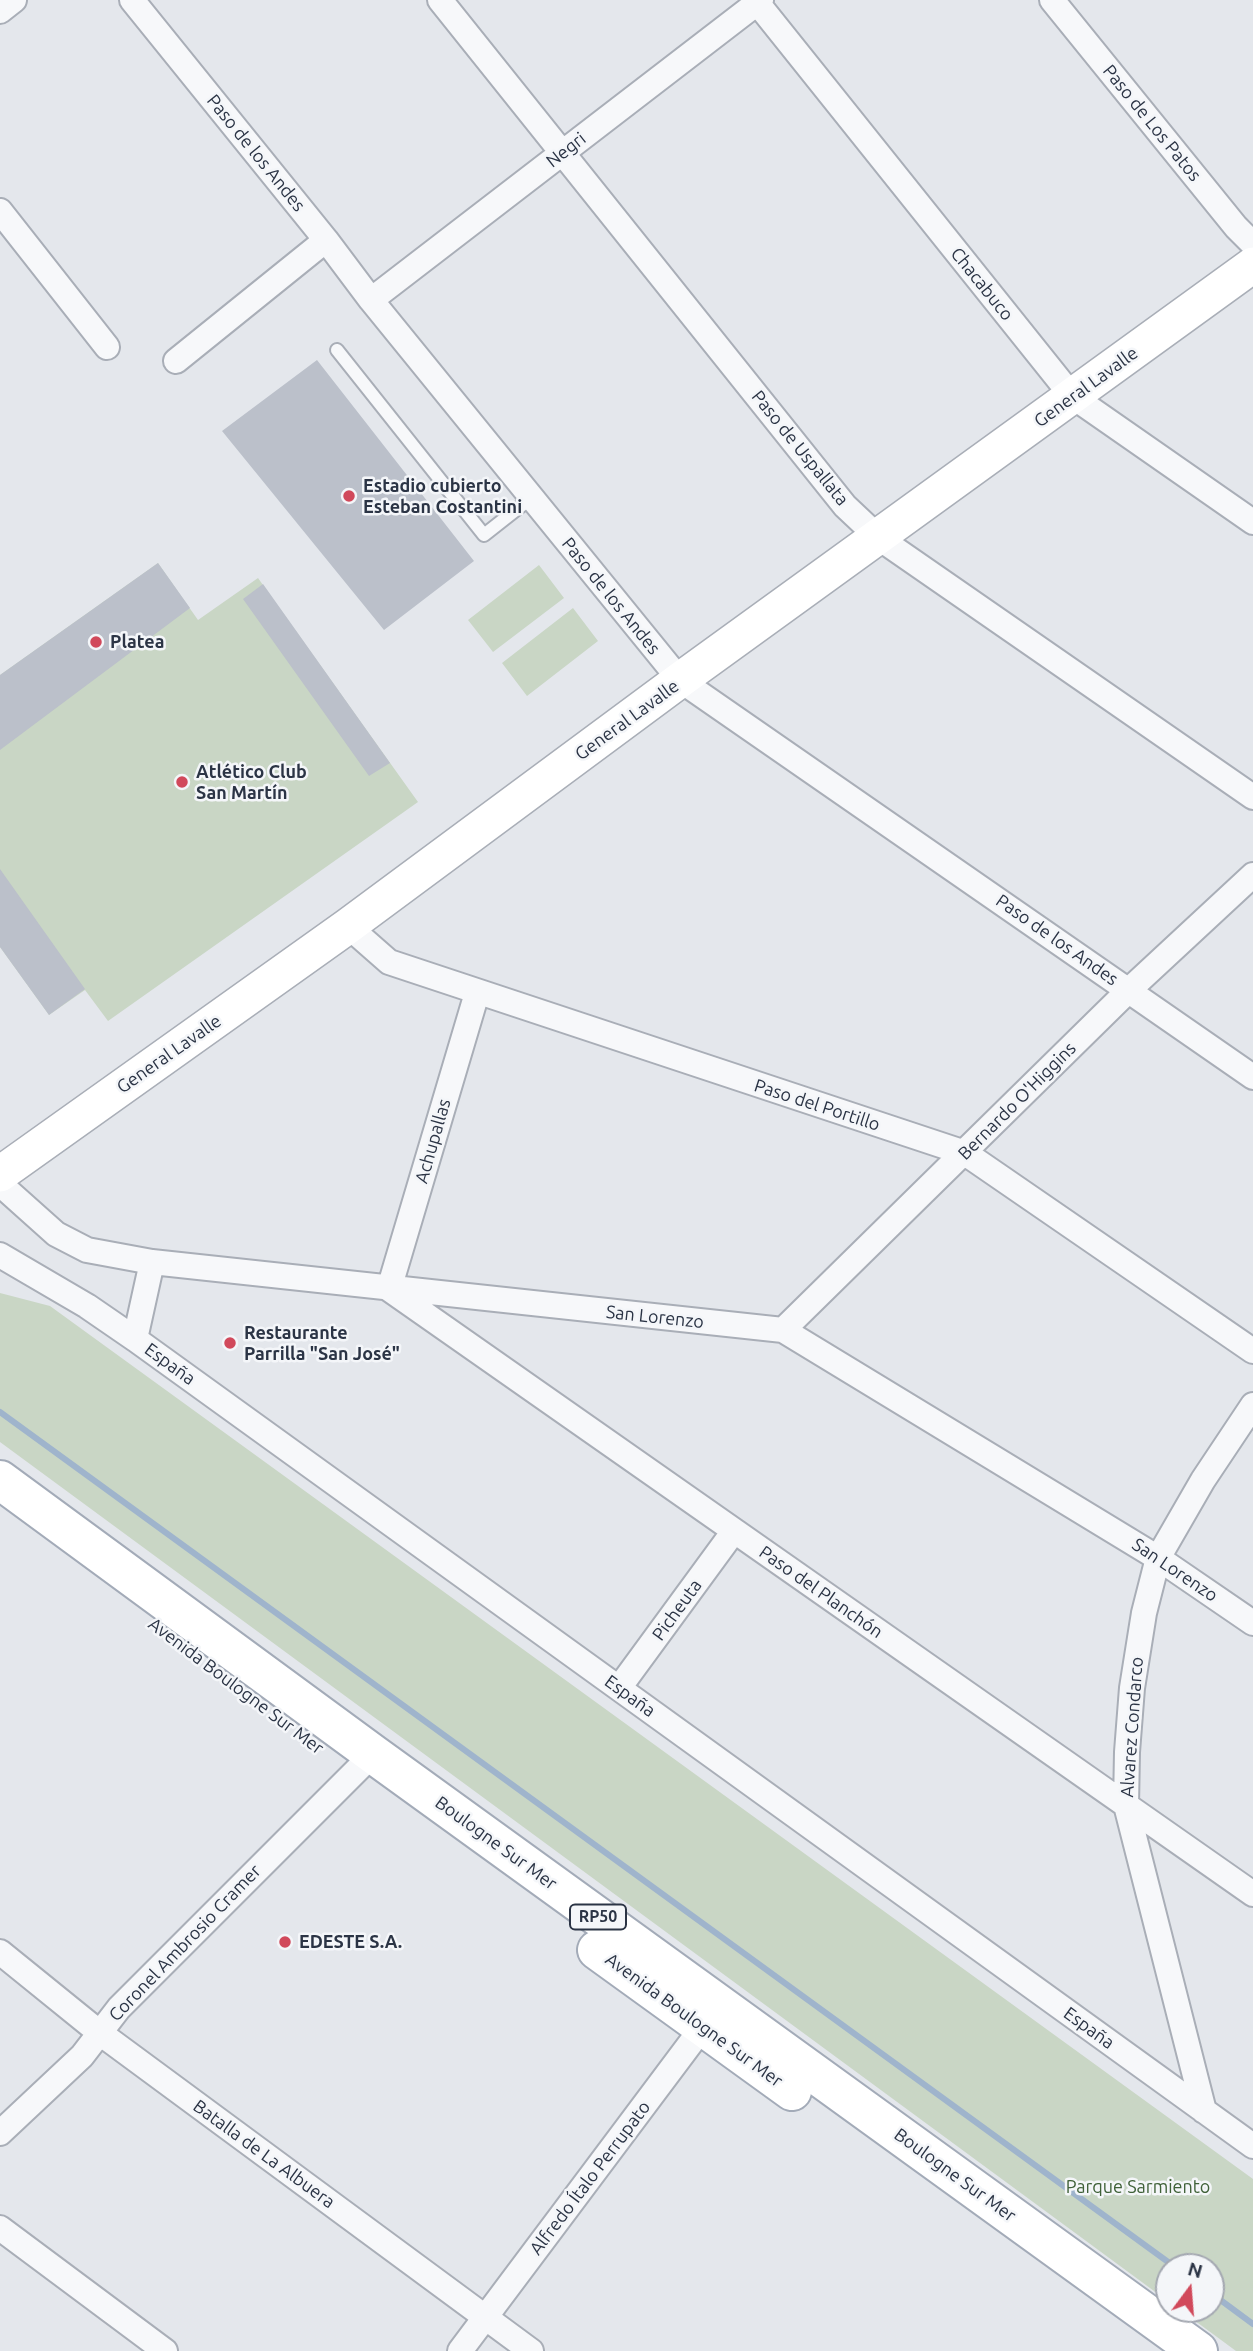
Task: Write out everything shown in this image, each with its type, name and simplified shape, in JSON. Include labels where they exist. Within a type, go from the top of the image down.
[{"type":"main road","name":"General Lavalle","points":[[0,1174],[348,926],[680,680],[1253,265]]},
{"type":"main road","name":"RP50","points":[[0,1480],[363,1764]]},
{"type":"main road","name":"Avenida Boulogne Sur Mer","points":[[0,1512],[363,1764],[711,2016],[1153,2351]]},
{"type":"main road","name":"Boulogne Sur Mer","points":[[711,2016],[1198,2351]]},
{"type":"street","points":[[0,11],[14,0]]},
{"type":"street","name":"Paso de los Andes","points":[[132,0],[680,680],[1253,1077]]},
{"type":"street","name":"Paso de Uspallata","points":[[440,0],[845,506],[879,538],[1253,797]]},
{"type":"street","name":"Paso de Los Patos","points":[[1052,0],[1236,227],[1253,244]]},
{"type":"street","name":"Negri","points":[[372,300],[758,1]]},
{"type":"street","name":"Chacabuco","points":[[758,1],[1072,396],[1253,522]]},
{"type":"street","points":[[0,211],[107,347]]},
{"type":"street","points":[[176,361],[326,240]]},
{"type":"street","name":"Bernardo O'Higgins","points":[[783,1330],[1129,990],[1253,875]]},
{"type":"street","name":"Paso del Portillo","points":[[348,926],[389,962],[965,1153],[1253,1351]]},
{"type":"street","name":"Achupallas","points":[[389,1289],[477,993]]},
{"type":"street","name":"San Lorenzo","points":[[0,1184],[56,1234],[87,1250],[152,1262],[783,1330],[1158,1558],[1253,1623]]},
{"type":"street","name":"España","points":[[0,1255],[88,1306],[135,1339],[1253,2146]]},
{"type":"street","points":[[135,1339],[152,1262]]},
{"type":"street","name":"Paso del Planchón","points":[[389,1289],[1253,1894]]},
{"type":"street","name":"Alvarez Condarco","points":[[1204,2111],[1126,1805],[1132,1688],[1144,1613],[1158,1558],[1203,1480],[1253,1405]]},
{"type":"street","name":"Picheuta","points":[[619,1688],[734,1531]]},
{"type":"street","name":"Coronel Ambrosio Cramer","points":[[0,2133],[82,2056],[118,2008],[363,1764]]},
{"type":"street","name":"Batalla de La Albuera","points":[[0,1952],[100,2033],[531,2351]]},
{"type":"street","name":"Alfredo Ítalo Perrupato","points":[[460,2351],[711,2016]]},
{"type":"street","points":[[0,2228],[165,2351]]},
{"type":"lane","points":[[337,350],[484,535],[531,498]]},
{"type":"green space","name":"Atlético Club San Martín","points":[[158,563],[198,620],[258,578],[418,802],[108,1021],[85,990],[49,1015],[0,947],[0,675]]},
{"type":"green space","points":[[539,565],[564,598],[493,652],[468,620]]},
{"type":"green space","points":[[573,608],[598,641],[527,696],[502,663]]},
{"type":"green space","name":"Parque Sarmiento","points":[[0,1293],[50,1306],[1253,2179],[1253,2351],[1236,2351],[1198,2323],[1225,2323],[1225,2253],[1155,2253],[1155,2292],[0,1442]]},
{"type":"building","name":"Estadio cubierto Esteban Costantini","points":[[317,360],[474,561],[384,630],[222,431]]},
{"type":"building","name":"Platea","points":[[158,563],[190,608],[0,750],[0,675]]},
{"type":"building","points":[[263,584],[390,763],[369,776],[243,599]]},
{"type":"building","points":[[0,869],[85,989],[49,1015],[0,947]]},
{"type":"waterway","points":[[0,1412],[1156,2253]]},
{"type":"waterway","points":[[1225,2303],[1253,2324]]},
{"type":"place","name":"Estadio cubierto Esteban Costantini","points":[[349,496]]},
{"type":"place","name":"Platea","points":[[96,642]]},
{"type":"place","name":"Atlético Club San Martín","points":[[182,782]]},
{"type":"place","name":"Restaurante Parrilla \"San José\"","points":[[230,1343]]},
{"type":"place","name":"EDESTE S.A.","points":[[285,1942]]}]
